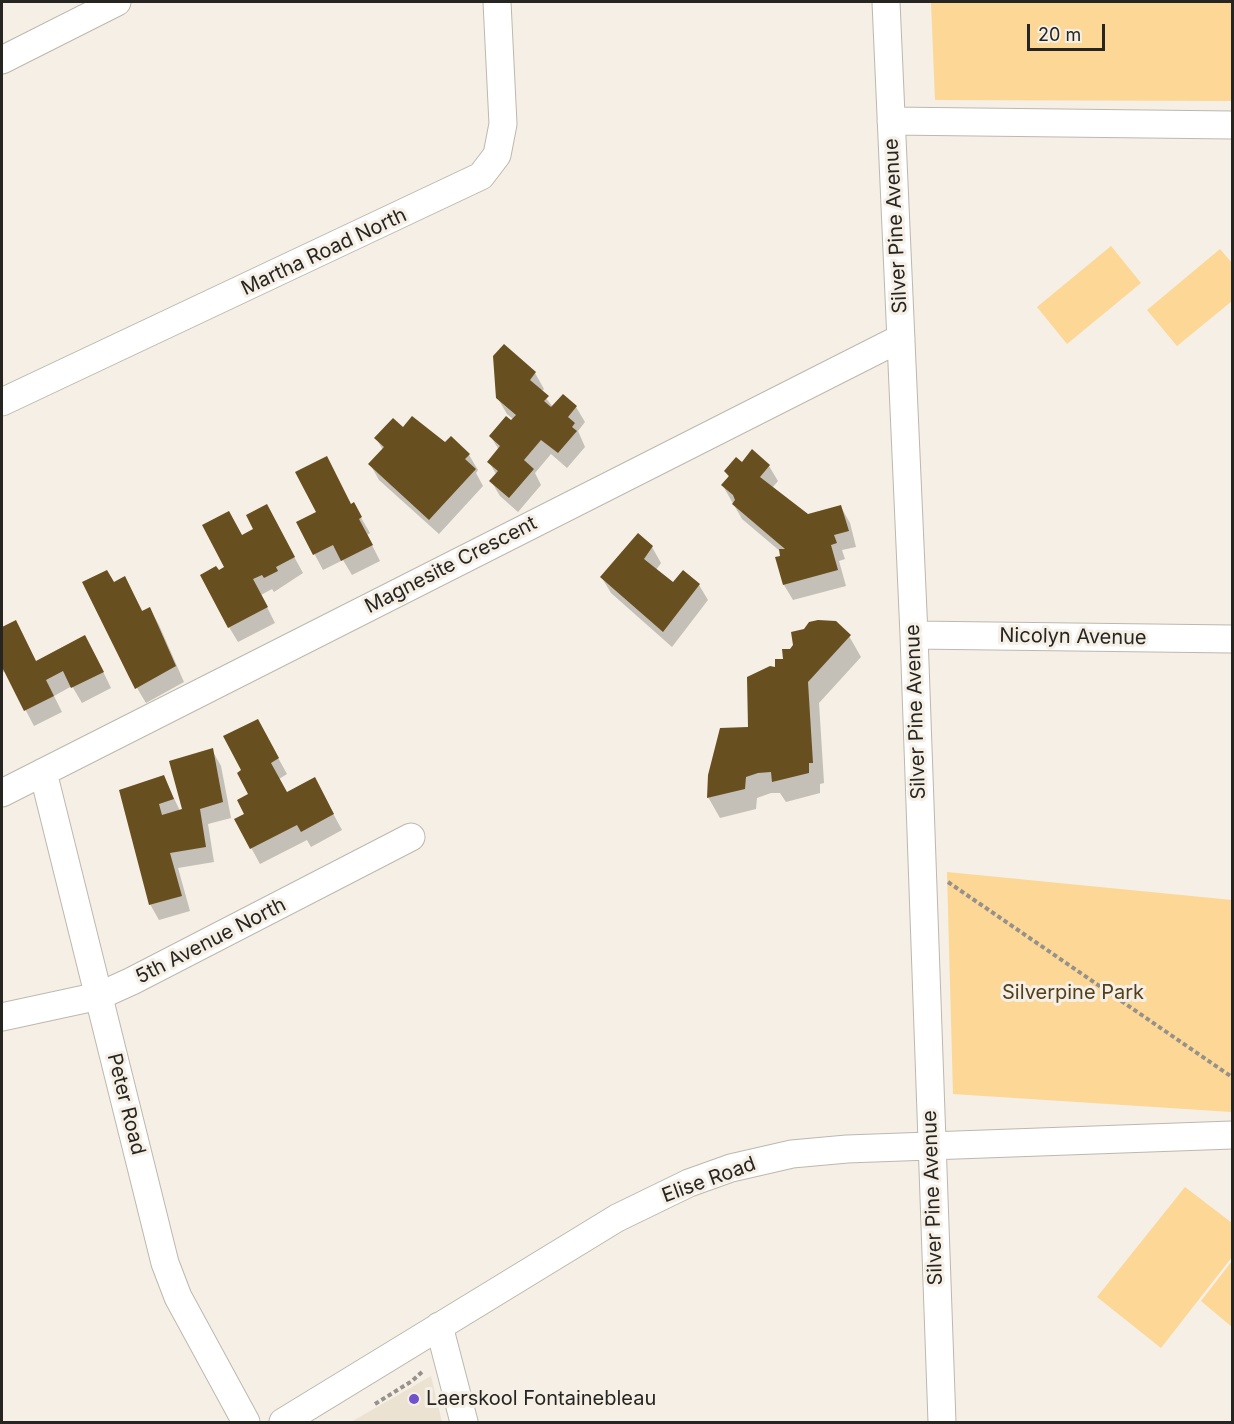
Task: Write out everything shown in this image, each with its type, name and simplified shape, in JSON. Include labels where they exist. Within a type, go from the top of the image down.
[{"type":"street","points":[[2,60],[117,2]]},
{"type":"street","name":"Martha Road North","points":[[2,402],[481,176],[497,154],[503,124],[497,2]]},
{"type":"street","name":"Silver Pine Avenue","points":[[886,2],[914,635],[942,1422]]},
{"type":"street","points":[[891,121],[1233,125]]},
{"type":"street","name":"Magnesite Crescent","points":[[2,793],[901,338]]},
{"type":"street","name":"Nicolyn Avenue","points":[[914,635],[1233,639]]},
{"type":"street","name":"Peter Road","points":[[43,772],[165,1263],[183,1308],[246,1422]]},
{"type":"street","name":"5th Avenue North","points":[[2,1017],[99,996],[184,956],[411,837]]},
{"type":"street","name":"Elise Road","points":[[283,1422],[617,1218],[689,1183],[730,1168],[792,1154],[931,1145],[1233,1135]]},
{"type":"street","points":[[439,1326],[464,1422]]},
{"type":"path","points":[[921,863],[1233,1077]]},
{"type":"path","points":[[375,1404],[412,1382],[426,1368]]},
{"type":"shaded area","name":"Laerskool Fontainebleau","points":[[431,1376],[442,1422],[351,1422]]},
{"type":"green space","points":[[931,2],[1232,2],[1232,101],[935,100]]},
{"type":"green space","points":[[1111,246],[1141,283],[1067,344],[1037,307]]},
{"type":"green space","points":[[1220,249],[1232,263],[1232,301],[1177,346],[1147,310]]},
{"type":"green space","name":"Silverpine Park","points":[[947,872],[1232,900],[1232,1112],[953,1094]]},
{"type":"green space","points":[[1185,1187],[1232,1223],[1232,1257],[1161,1348],[1097,1297]]},
{"type":"green space","points":[[1232,1261],[1232,1327],[1201,1301]]},
{"type":"building","points":[[504,344],[536,372],[530,380],[549,396],[544,401],[551,407],[563,394],[577,406],[568,417],[575,423],[572,427],[577,431],[558,453],[541,440],[524,460],[534,469],[509,498],[489,481],[498,471],[487,462],[500,446],[489,436],[506,416],[511,420],[516,415],[496,398],[493,356]]},
{"type":"building","points":[[412,416],[445,442],[451,436],[470,454],[465,459],[476,469],[429,520],[368,464],[384,447],[374,438],[393,418],[403,427]]},
{"type":"building","points":[[752,449],[770,465],[760,477],[808,514],[841,505],[849,531],[834,535],[837,543],[831,545],[838,570],[783,585],[775,557],[780,556],[779,549],[785,549],[732,504],[735,500],[733,495],[721,485],[729,476],[724,471],[736,457],[742,462]]},
{"type":"building","points":[[327,456],[351,504],[354,502],[362,517],[359,519],[373,545],[341,561],[333,545],[313,555],[296,522],[316,512],[295,472]]},
{"type":"building","points":[[267,504],[295,557],[276,567],[278,571],[264,578],[262,575],[253,579],[268,607],[228,628],[200,575],[216,566],[219,570],[224,567],[202,525],[229,511],[242,535],[253,529],[246,515]]},
{"type":"building","points":[[638,533],[653,546],[644,559],[673,582],[683,570],[700,584],[663,632],[600,577]]},
{"type":"building","points":[[107,570],[114,582],[125,576],[142,611],[150,607],[176,666],[135,689],[82,582]]},
{"type":"building","points":[[16,620],[36,661],[85,635],[104,672],[71,688],[63,671],[46,680],[54,696],[24,711],[2,667],[2,627]]},
{"type":"building","points":[[836,621],[851,635],[808,682],[813,763],[809,763],[809,773],[772,782],[771,772],[758,773],[746,777],[745,789],[707,798],[708,775],[720,728],[748,727],[747,677],[770,666],[775,667],[775,659],[783,659],[782,649],[790,649],[793,645],[791,632],[804,629],[809,622]]},
{"type":"building","points":[[258,719],[279,758],[271,763],[287,792],[315,777],[334,814],[301,832],[297,825],[250,849],[234,819],[244,814],[237,800],[248,794],[237,773],[241,770],[223,736]]},
{"type":"building","points":[[213,748],[223,802],[200,809],[206,847],[170,853],[182,896],[149,905],[119,790],[164,775],[174,799],[159,804],[162,815],[182,809],[169,761]]},
{"type":"place","name":"Laerskool Fontainebleau","points":[[414,1399]]}]
